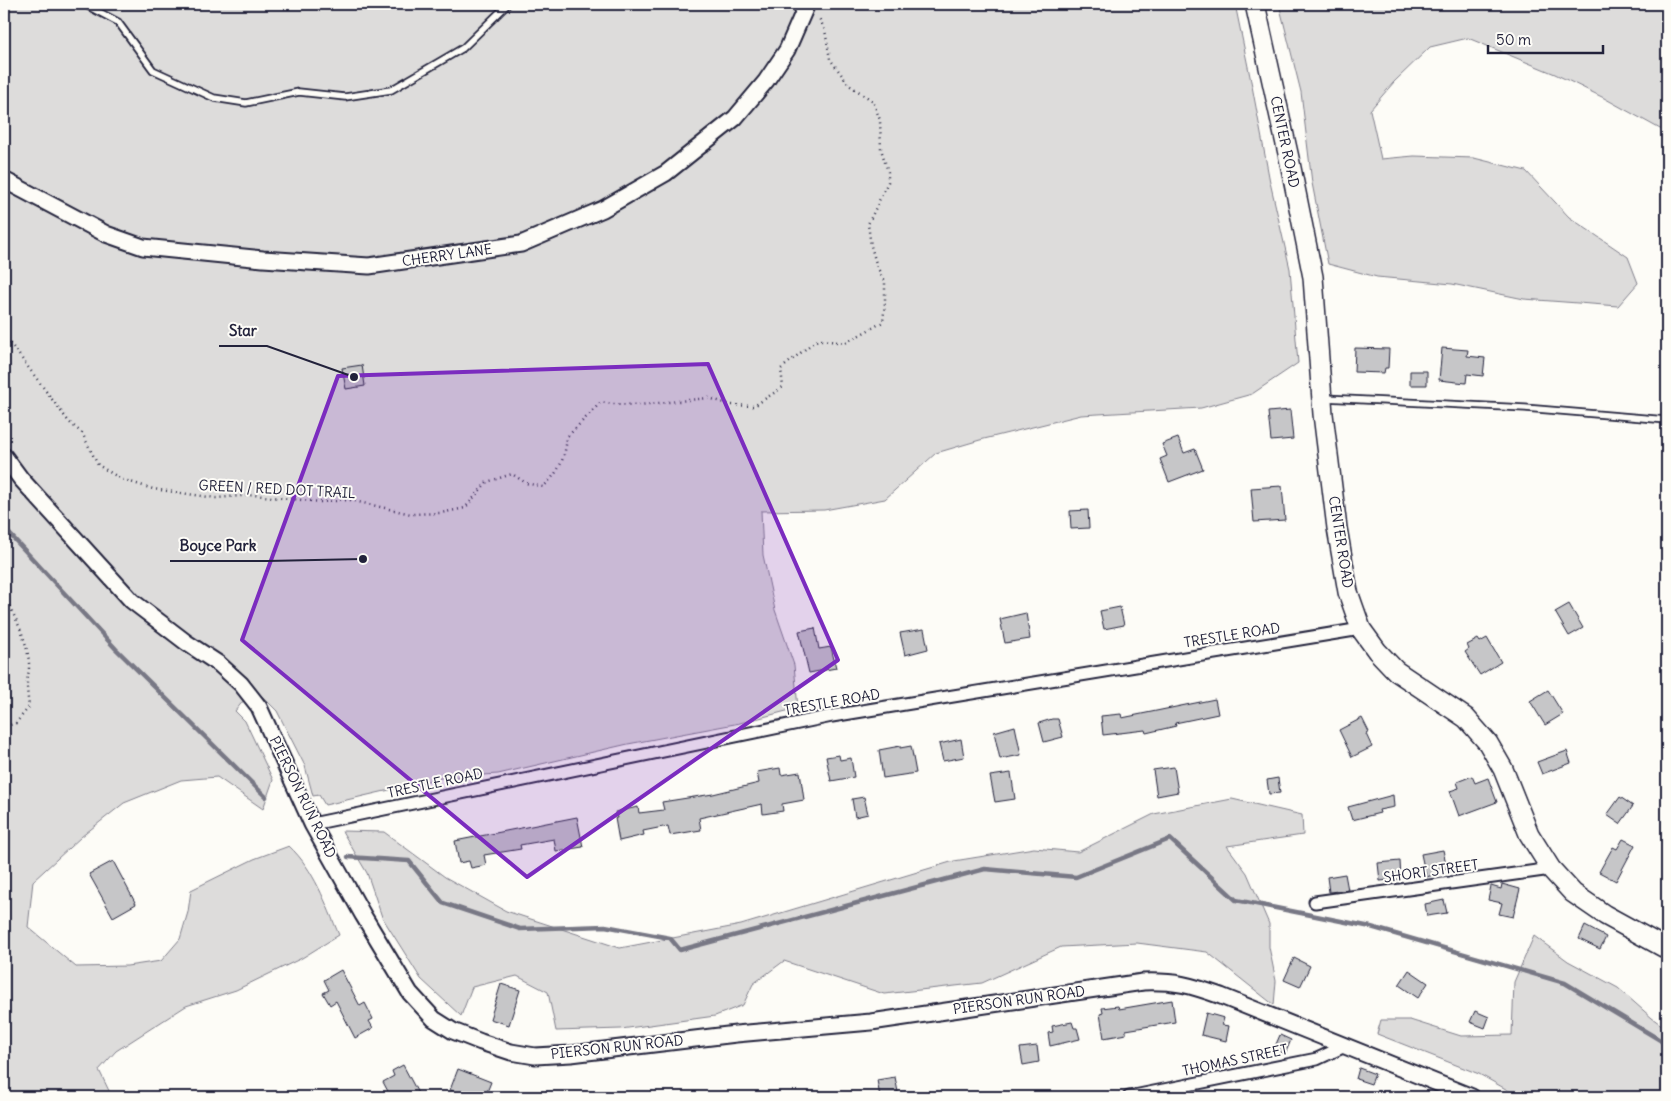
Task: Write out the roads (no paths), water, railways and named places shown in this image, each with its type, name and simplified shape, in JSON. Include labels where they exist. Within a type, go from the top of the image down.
[{"type":"main road","name":"CENTER ROAD","points":[[1254,4],[1289,158],[1313,277],[1322,398],[1337,528],[1348,592],[1360,629],[1396,671],[1466,718],[1488,743],[1503,769],[1529,834],[1551,870],[1573,893],[1605,915],[1667,950]]},
{"type":"street","name":"CHERRY LANE","points":[[4,180],[106,234],[143,247],[263,259],[369,266],[521,244],[602,209],[666,174],[735,118],[766,81],[812,8]]},
{"type":"street","name":"PIERSON RUN ROAD","points":[[4,456],[21,479],[132,601],[187,643],[219,664],[241,684],[259,707],[312,824],[363,915],[410,992],[434,1019],[453,1031],[511,1052],[535,1056],[571,1054],[736,1034],[871,1022],[1143,982],[1168,981],[1188,984],[1221,996],[1472,1097]]},
{"type":"street","name":"TRESTLE ROAD","points":[[312,824],[832,716],[1360,629]]},
{"type":"street","name":"SHORT STREET","points":[[1315,902],[1551,870]]},
{"type":"street","name":"THOMAS STREET","points":[[1129,1097],[1317,1059],[1345,1046]]},
{"type":"lane","points":[[84,4],[118,22],[153,70],[214,98],[246,103],[299,92],[345,96],[391,90],[463,48],[508,4]]},
{"type":"lane","points":[[1322,398],[1525,408],[1667,420]]},
{"type":"waterway","points":[[4,528],[116,649],[266,797]]},
{"type":"waterway","points":[[348,857],[409,861],[443,903],[520,929],[605,926],[670,938],[680,950],[985,869],[1076,877],[1170,839],[1236,900],[1371,927],[1565,983],[1660,1040],[1667,1047]]},
{"type":"place","name":"Star","points":[[354,377]]},
{"type":"place","name":"Boyce Park","points":[[363,559]]}]
